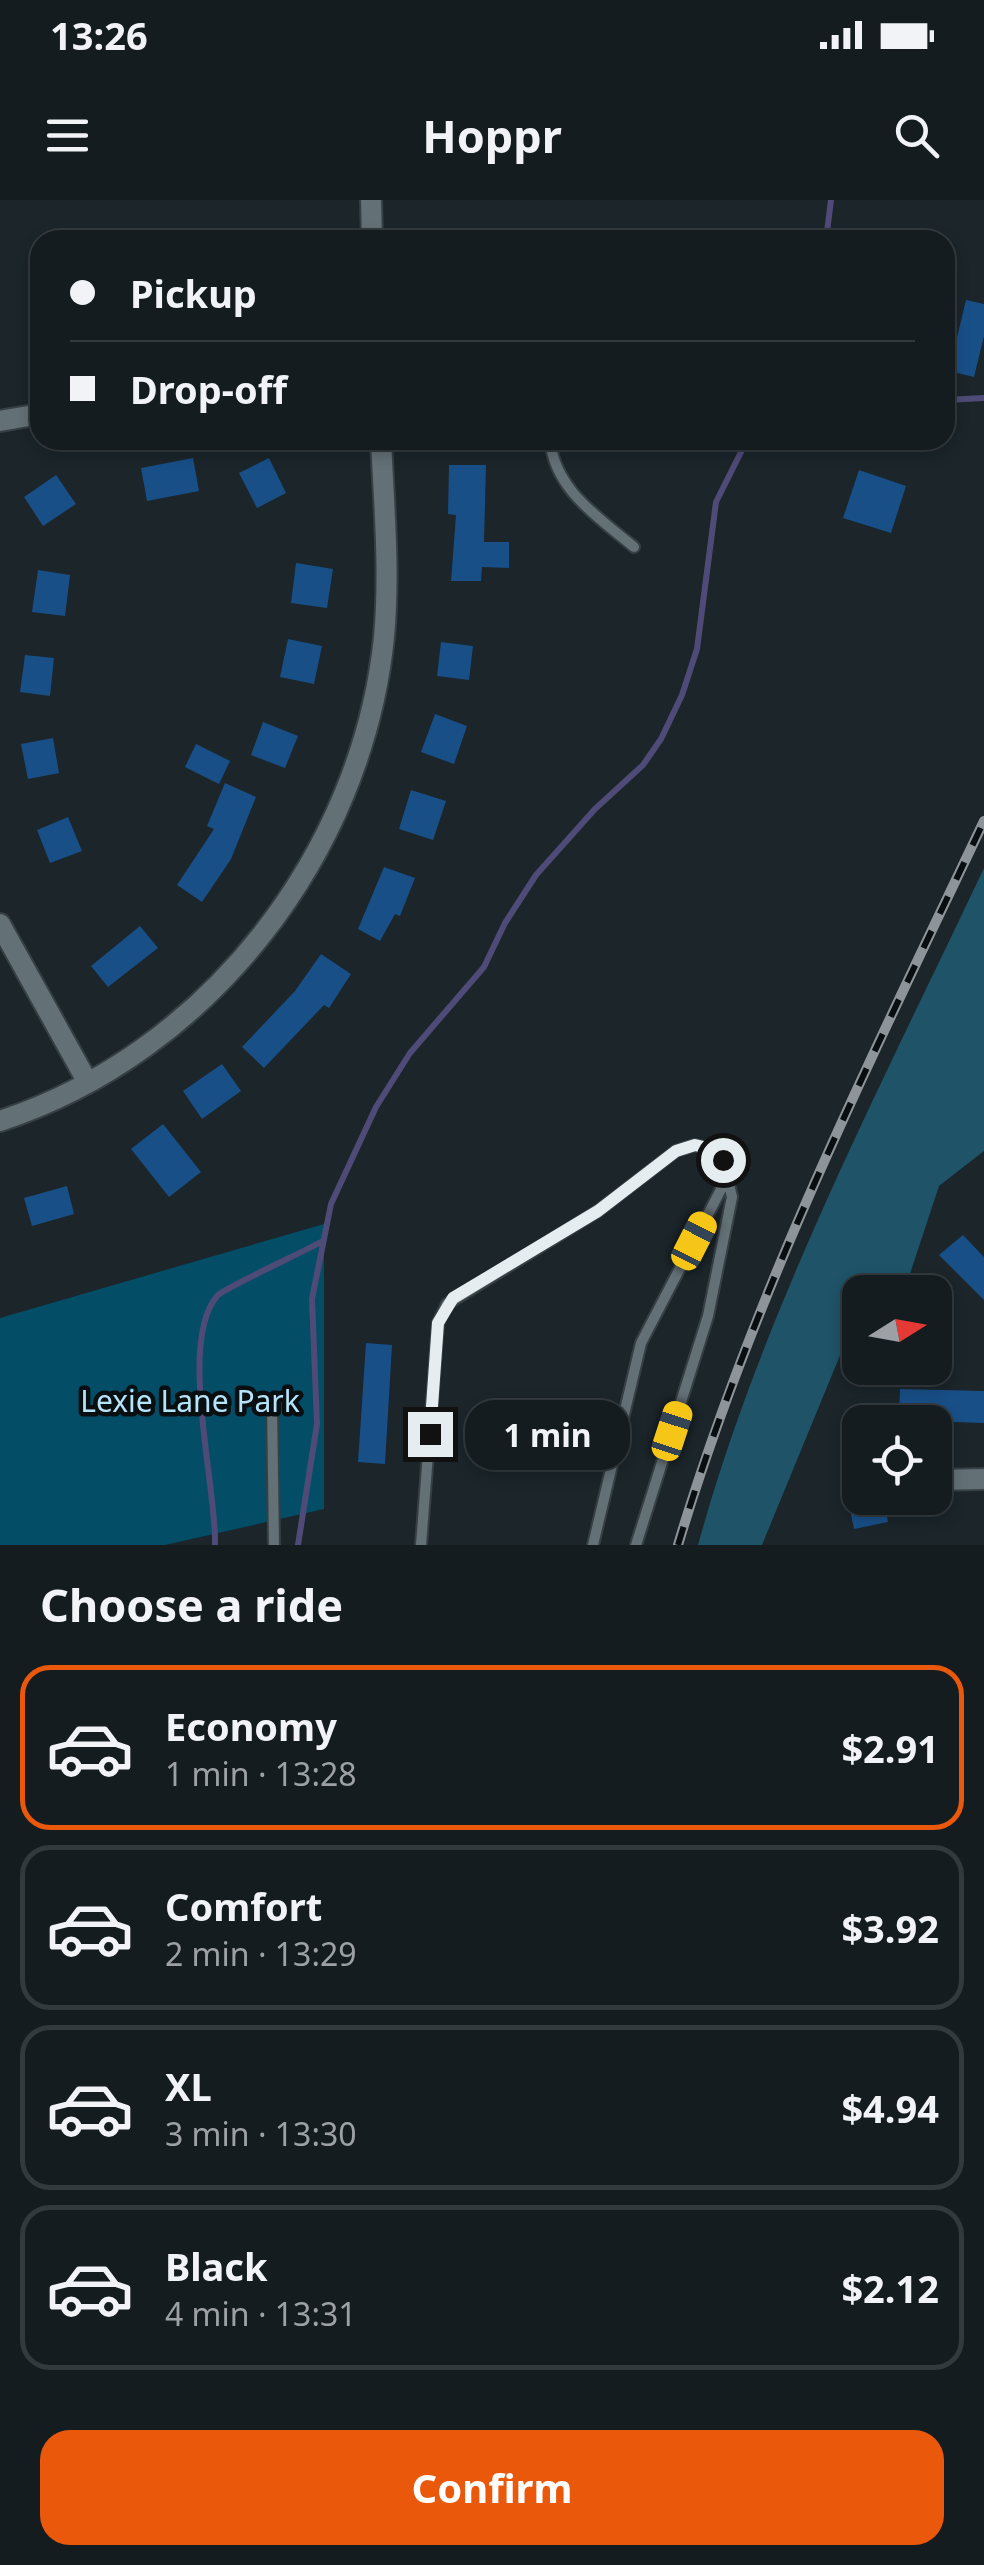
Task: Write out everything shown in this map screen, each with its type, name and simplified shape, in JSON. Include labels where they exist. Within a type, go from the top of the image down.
[{"type":"street","points":[[371,200],[372,230]]},
{"type":"street","points":[[0,421],[30,416]]},
{"type":"street","points":[[0,1121],[88,1083],[162,1033],[226,976],[261,939],[330,825],[367,725],[384,638],[381,450]]},
{"type":"street","points":[[0,924],[88,1083]]},
{"type":"street","points":[[952,1480],[984,1479]]},
{"type":"lane","points":[[551,450],[566,488],[634,547]]},
{"type":"lane","points":[[421,1545],[438,1323],[447,1304],[598,1211],[684,1147],[708,1148],[723,1160],[732,1196],[708,1316],[636,1545]]},
{"type":"lane","points":[[594,1545],[642,1343],[729,1174]]},
{"type":"lane","points":[[272,1402],[274,1545]]},
{"type":"green space","name":"Lexie Lane Park","points":[[324,1224],[324,1509],[165,1545],[0,1545],[0,1318]]},
{"type":"shaded area","points":[[984,868],[984,1151],[939,1186],[910,1275],[842,1275],[842,1351],[762,1545],[698,1545],[755,1372],[865,1117]]},
{"type":"building","points":[[966,300],[984,304],[984,336],[974,377],[955,372],[955,346]]},
{"type":"building","points":[[193,458],[199,491],[147,501],[141,468]]},
{"type":"building","points":[[269,458],[286,493],[257,508],[239,473]]},
{"type":"building","points":[[449,465],[486,465],[484,542],[509,542],[509,568],[482,567],[481,581],[451,581],[456,515],[448,514]]},
{"type":"building","points":[[859,470],[906,486],[891,533],[843,518]]},
{"type":"building","points":[[56,475],[76,504],[43,526],[24,497]]},
{"type":"building","points":[[296,563],[333,569],[327,608],[291,603]]},
{"type":"building","points":[[38,570],[70,575],[65,616],[32,612]]},
{"type":"building","points":[[288,639],[322,646],[314,684],[280,677]]},
{"type":"building","points":[[441,642],[473,646],[469,680],[437,676]]},
{"type":"building","points":[[25,655],[54,658],[50,696],[20,692]]},
{"type":"building","points":[[435,714],[467,726],[454,764],[421,752]]},
{"type":"building","points":[[263,722],[298,736],[285,768],[251,755]]},
{"type":"building","points":[[53,738],[59,773],[28,779],[21,744]]},
{"type":"building","points":[[196,744],[230,761],[219,784],[185,767]]},
{"type":"building","points":[[225,783],[256,797],[231,859],[202,902],[177,885],[214,829],[207,826]]},
{"type":"building","points":[[411,790],[446,801],[433,840],[399,829]]},
{"type":"building","points":[[68,817],[82,851],[50,863],[37,830]]},
{"type":"building","points":[[384,867],[415,878],[400,916],[395,914],[380,941],[358,929]]},
{"type":"building","points":[[140,926],[158,948],[108,987],[91,966]]},
{"type":"building","points":[[321,954],[351,974],[329,1008],[324,1005],[264,1068],[242,1047],[295,991]]},
{"type":"building","points":[[222,1064],[241,1091],[202,1119],[183,1091]]},
{"type":"building","points":[[163,1124],[201,1172],[169,1197],[131,1149]]},
{"type":"building","points":[[67,1186],[74,1214],[32,1226],[24,1198]]},
{"type":"building","points":[[963,1235],[984,1257],[984,1300],[939,1255]]},
{"type":"building","points":[[366,1343],[392,1345],[385,1464],[358,1462]]},
{"type":"building","points":[[900,1389],[984,1391],[984,1423],[952,1422],[952,1405],[899,1405]]},
{"type":"building","points":[[851,1515],[887,1515],[888,1522],[854,1529]]},
{"type":"waterway","points":[[827,230],[831,200]]},
{"type":"waterway","points":[[955,399],[984,398]]},
{"type":"waterway","points":[[298,1545],[317,1424],[312,1299],[331,1204],[376,1107],[410,1053],[484,967],[505,923],[536,875],[595,809],[643,765],[661,739],[682,695],[697,649],[716,502],[742,450]]},
{"type":"waterway","points":[[215,1545],[200,1379],[206,1316],[224,1291],[321,1242]]},
{"type":"railway","points":[[678,1545],[708,1452],[778,1268],[984,821]]},
{"type":"route","points":[[430,1434],[438,1323],[453,1298],[598,1211],[676,1151],[695,1145],[708,1148],[723,1160]]}]
